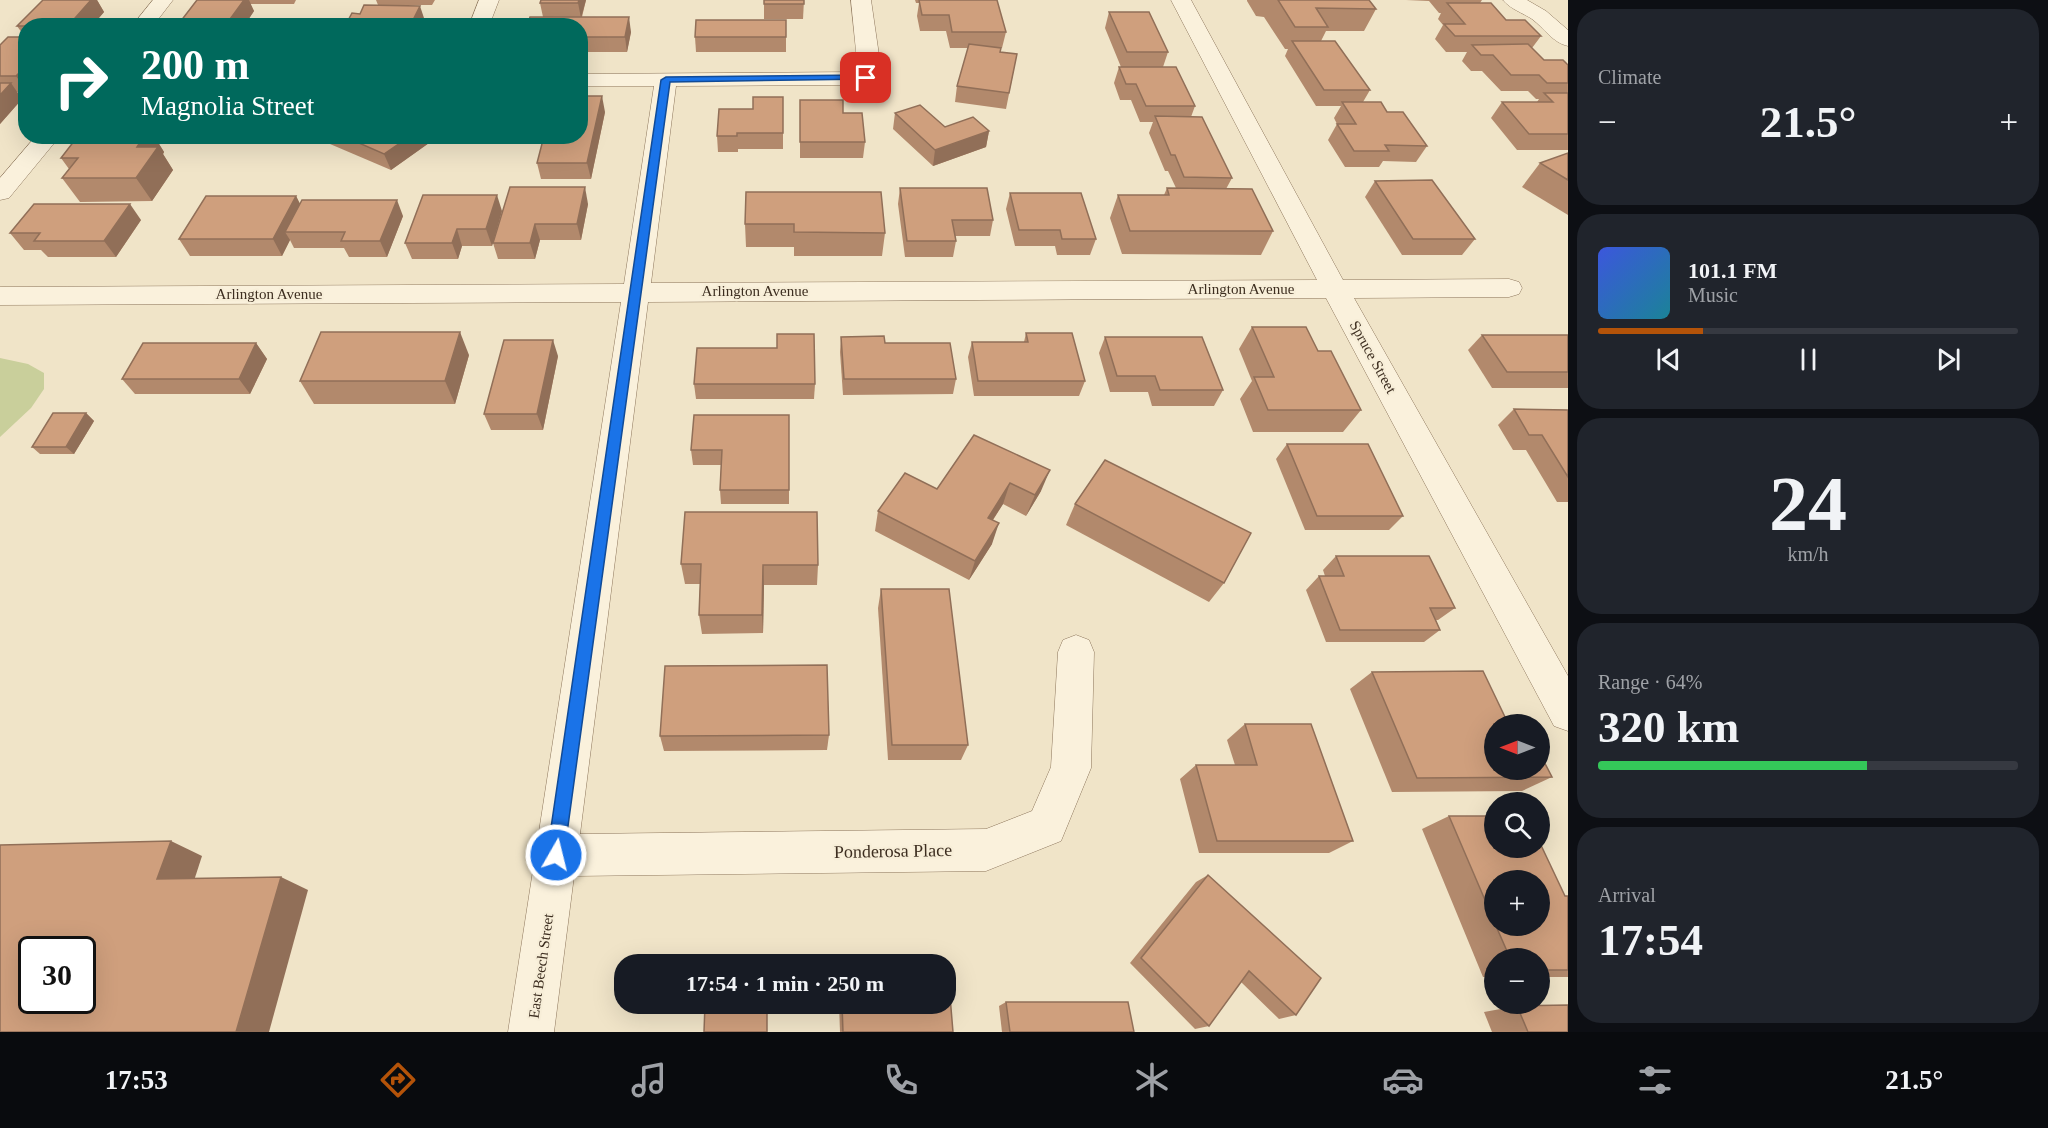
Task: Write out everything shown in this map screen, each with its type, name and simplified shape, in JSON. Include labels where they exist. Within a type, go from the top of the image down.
[{"type":"street","points":[[148,18],[163,0]]},
{"type":"street","points":[[482,18],[489,0]]},
{"type":"street","points":[[588,80],[866,78],[870,69],[861,0]]},
{"type":"street","name":"Spruce Street","points":[[1181,0],[1335,289],[1568,712]]},
{"type":"street","points":[[1514,0],[1539,15],[1568,40]]},
{"type":"street","name":"East Beech Street","points":[[531,1032],[666,80]]},
{"type":"street","points":[[0,194],[42,144]]},
{"type":"street","name":"Arlington Avenue","points":[[0,296],[1509,288]]},
{"type":"street","name":"Ponderosa Place","points":[[556,855],[986,850],[1046,826],[1071,768],[1076,652]]},
{"type":"green space","points":[[0,358],[28,364],[44,373],[44,389],[31,408],[0,437]]},
{"type":"building","points":[[43,0],[91,0],[75,18],[25,18]]},
{"type":"building","points":[[197,0],[244,0],[231,18],[183,18]]},
{"type":"building","points":[[541,0],[579,0],[578,3],[540,3]]},
{"type":"building","points":[[764,0],[804,0],[804,4],[764,4]]},
{"type":"building","points":[[919,0],[997,0],[1006,32],[952,32],[949,15],[922,15]]},
{"type":"building","points":[[1278,0],[1369,0],[1376,9],[1316,8],[1328,27],[1295,27]]},
{"type":"building","points":[[1447,3],[1491,3],[1506,20],[1525,20],[1541,36],[1455,36],[1444,24],[1465,24]]},
{"type":"building","points":[[364,5],[420,6],[414,18],[349,18],[352,13],[360,14]]},
{"type":"building","points":[[1109,12],[1149,12],[1168,52],[1127,52]]},
{"type":"building","points":[[629,17],[625,37],[588,37],[588,18],[530,18]]},
{"type":"building","points":[[696,20],[786,20],[786,37],[695,37]]},
{"type":"building","points":[[8,37],[18,37],[18,74],[16,76],[0,76],[0,45]]},
{"type":"building","points":[[1292,41],[1335,41],[1370,90],[1324,90]]},
{"type":"building","points":[[969,44],[1001,48],[1000,52],[1017,54],[1009,93],[957,86]]},
{"type":"building","points":[[1528,44],[1544,60],[1563,60],[1568,65],[1568,83],[1547,83],[1539,75],[1511,75],[1493,55],[1481,55],[1472,45]]},
{"type":"building","points":[[1119,67],[1176,67],[1195,106],[1146,106],[1136,84],[1126,84]]},
{"type":"building","points":[[0,83],[11,83],[0,95]]},
{"type":"building","points":[[1544,93],[1568,93],[1568,134],[1529,134],[1502,102],[1553,102]]},
{"type":"building","points":[[588,96],[602,96],[587,163],[537,163],[542,144],[588,144]]},
{"type":"building","points":[[753,97],[783,97],[783,133],[737,133],[737,136],[717,136],[719,109],[753,109]]},
{"type":"building","points":[[800,100],[843,100],[843,113],[862,113],[865,142],[800,142]]},
{"type":"building","points":[[1342,102],[1381,102],[1387,112],[1403,112],[1427,146],[1385,145],[1389,151],[1354,151],[1337,124],[1356,124]]},
{"type":"building","points":[[920,105],[945,127],[973,117],[989,131],[935,150],[895,113]]},
{"type":"building","points":[[1155,116],[1202,117],[1232,178],[1184,177],[1175,155],[1171,155]]},
{"type":"building","points":[[72,144],[139,144],[137,147],[158,147],[136,178],[62,178],[78,158],[61,158]]},
{"type":"building","points":[[361,144],[398,144],[384,154]]},
{"type":"building","points":[[1568,153],[1568,180],[1540,163]]},
{"type":"building","points":[[1432,180],[1475,239],[1413,239],[1375,181]]},
{"type":"building","points":[[510,187],[585,187],[577,224],[535,224],[530,243],[493,243]]},
{"type":"building","points":[[900,188],[987,188],[993,220],[952,220],[956,241],[907,241]]},
{"type":"building","points":[[1167,188],[1252,189],[1273,231],[1130,231],[1118,195],[1169,195]]},
{"type":"building","points":[[746,192],[881,192],[885,233],[794,232],[794,224],[745,224]]},
{"type":"building","points":[[1010,193],[1081,193],[1096,239],[1062,239],[1060,230],[1019,230]]},
{"type":"building","points":[[423,195],[497,195],[486,229],[457,229],[452,243],[405,243]]},
{"type":"building","points":[[206,196],[296,196],[273,239],[179,239]]},
{"type":"building","points":[[302,200],[397,200],[380,241],[341,241],[345,232],[285,232]]},
{"type":"building","points":[[34,204],[130,204],[104,241],[34,241],[40,233],[10,233]]},
{"type":"building","points":[[1252,327],[1306,327],[1318,351],[1331,351],[1361,410],[1268,410],[1254,377],[1274,377]]},
{"type":"building","points":[[321,332],[460,332],[445,381],[300,381]]},
{"type":"building","points":[[1026,333],[1072,333],[1085,381],[978,381],[972,342],[1028,342]]},
{"type":"building","points":[[777,334],[814,334],[815,384],[694,384],[697,348],[777,348]]},
{"type":"building","points":[[1482,335],[1568,335],[1568,372],[1507,372]]},
{"type":"building","points":[[884,336],[885,343],[950,343],[956,379],[844,379],[841,337]]},
{"type":"building","points":[[1105,337],[1202,337],[1223,390],[1160,390],[1155,376],[1117,376]]},
{"type":"building","points":[[504,340],[553,340],[537,414],[484,414]]},
{"type":"building","points":[[143,343],[256,343],[239,379],[122,379]]},
{"type":"building","points":[[1514,409],[1568,410],[1568,477],[1542,435],[1529,435]]},
{"type":"building","points":[[53,413],[86,413],[66,447],[32,447]]},
{"type":"building","points":[[694,415],[789,415],[789,490],[720,490],[722,450],[691,450]]},
{"type":"building","points":[[974,435],[1050,470],[1035,495],[1010,483],[988,518],[999,523],[975,561],[878,511],[905,473],[937,489]]},
{"type":"building","points":[[1287,444],[1368,444],[1403,516],[1317,516]]},
{"type":"building","points":[[1105,460],[1251,533],[1224,583],[1075,504]]},
{"type":"building","points":[[685,512],[817,512],[818,565],[763,565],[762,615],[699,615],[701,564],[681,564]]},
{"type":"building","points":[[1336,556],[1429,556],[1455,608],[1430,608],[1440,630],[1340,630],[1319,576],[1344,576]]},
{"type":"building","points":[[881,589],[949,589],[968,745],[892,745]]},
{"type":"building","points":[[827,665],[829,735],[660,736],[665,666]]},
{"type":"building","points":[[1483,671],[1504,714],[1484,714],[1484,778],[1417,778],[1372,672]]},
{"type":"building","points":[[1245,724],[1311,724],[1353,841],[1217,841],[1196,765],[1257,765]]},
{"type":"building","points":[[1449,816],[1484,816],[1484,858],[1547,858],[1565,896],[1568,896],[1568,970],[1550,970],[1550,948],[1506,948],[1500,936],[1550,936],[1550,870],[1484,870],[1484,898]]},
{"type":"building","points":[[171,841],[157,879],[281,877],[236,1032],[0,1032],[0,845]]},
{"type":"building","points":[[1208,875],[1321,978],[1296,1015],[1249,971],[1209,1026],[1141,958]]},
{"type":"building","points":[[1006,1002],[1128,1002],[1134,1032],[1010,1032]]},
{"type":"building","points":[[1550,1005],[1568,1005],[1568,1032],[1528,1032],[1520,1014],[1550,1014]]},
{"type":"building","points":[[705,1014],[767,1014],[767,1032],[704,1032]]},
{"type":"building","points":[[842,1014],[952,1014],[953,1032],[843,1032]]},
{"type":"route","points":[[556,855],[666,80],[852,80],[866,78]]}]
